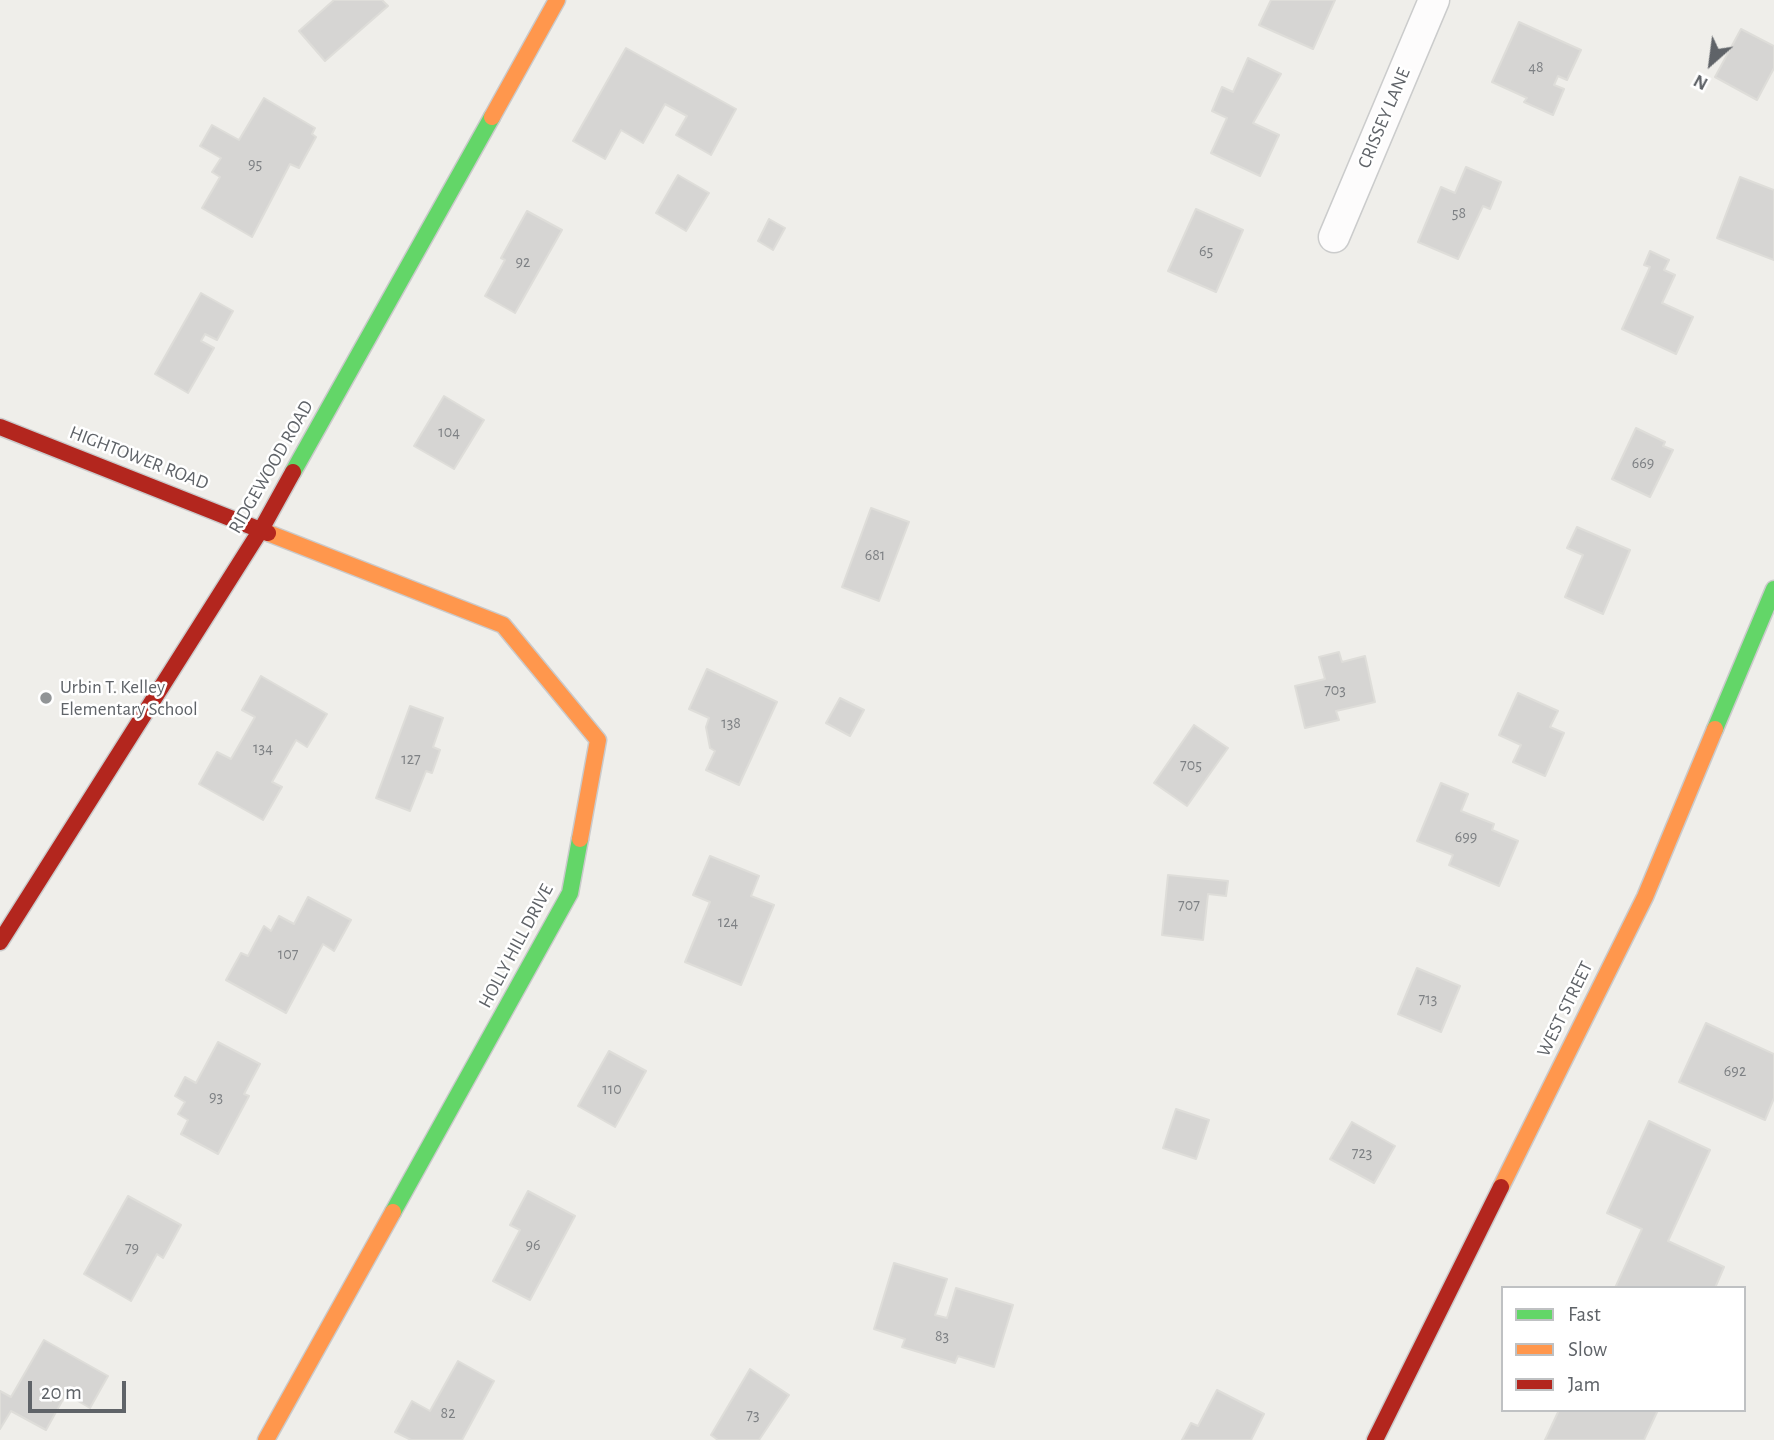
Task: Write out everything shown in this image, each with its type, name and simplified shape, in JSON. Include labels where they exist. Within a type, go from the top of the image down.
[{"type":"street","name":"RIDGEWOOD ROAD","points":[[0,942],[262,528],[556,0]]},
{"type":"street","name":"CRISSEY LANE","points":[[1334,237],[1434,0]]},
{"type":"street","name":"HIGHTOWER ROAD","points":[[0,427],[262,528]]},
{"type":"street","name":"HOLLY HILL DRIVE","points":[[262,528],[503,625],[598,740],[570,894],[266,1440]]},
{"type":"street","name":"WEST STREET","points":[[1375,1440],[1645,897],[1774,589]]},
{"type":"street","points":[[1746,660],[1765,666]]},
{"type":"building","points":[[334,0],[382,0],[388,6],[325,61],[299,31]]},
{"type":"building","points":[[1271,0],[1335,0],[1313,49],[1259,25]]},
{"type":"building","points":[[1519,22],[1581,50],[1567,80],[1558,76],[1554,85],[1564,89],[1553,115],[1524,102],[1527,98],[1492,82]]},
{"type":"building","points":[[1741,29],[1774,46],[1774,68],[1757,100],[1715,77]]},
{"type":"building","points":[[626,48],[736,109],[711,155],[676,135],[687,116],[665,104],[643,143],[621,130],[605,159],[573,141]]},
{"type":"building","points":[[1248,58],[1281,74],[1253,123],[1279,135],[1260,176],[1211,153],[1227,118],[1212,111],[1222,87],[1233,92]]},
{"type":"building","points":[[264,98],[315,128],[312,134],[316,137],[299,168],[290,164],[252,237],[202,208],[220,177],[212,172],[221,158],[200,146],[212,125],[239,140]]},
{"type":"building","points":[[1466,167],[1501,182],[1490,209],[1483,206],[1458,259],[1418,242],[1441,187],[1455,193]]},
{"type":"building","points":[[678,175],[709,193],[686,231],[656,213]]},
{"type":"building","points":[[1740,177],[1774,190],[1774,260],[1717,238]]},
{"type":"building","points":[[1196,209],[1243,230],[1216,292],[1168,271]]},
{"type":"building","points":[[527,211],[562,230],[515,313],[485,296],[505,260],[501,258]]},
{"type":"building","points":[[769,219],[785,228],[773,250],[758,241]]},
{"type":"building","points":[[1650,251],[1669,260],[1664,270],[1675,275],[1662,303],[1693,317],[1676,354],[1622,329],[1650,267],[1644,265]]},
{"type":"building","points":[[201,293],[233,311],[217,340],[205,334],[201,341],[214,348],[188,393],[155,374]]},
{"type":"building","points":[[444,396],[484,420],[454,469],[414,446]]},
{"type":"building","points":[[1636,428],[1665,442],[1663,446],[1673,450],[1650,497],[1612,479]]},
{"type":"building","points":[[871,508],[909,522],[879,601],[842,587]]},
{"type":"building","points":[[1577,527],[1630,550],[1603,614],[1565,597],[1583,555],[1567,548]]},
{"type":"building","points":[[1339,652],[1342,662],[1365,656],[1375,702],[1336,711],[1339,720],[1305,728],[1295,686],[1325,679],[1319,657]]},
{"type":"building","points":[[707,669],[777,702],[739,785],[706,770],[715,751],[710,748],[706,727],[709,718],[689,709]]},
{"type":"building","points":[[261,676],[327,714],[307,747],[296,740],[272,782],[282,787],[263,820],[199,784],[217,752],[231,759],[255,717],[242,710]]},
{"type":"building","points":[[1518,693],[1558,711],[1550,727],[1564,733],[1545,776],[1513,762],[1521,745],[1499,735]]},
{"type":"building","points":[[840,698],[864,710],[850,736],[826,723]]},
{"type":"building","points":[[410,706],[443,718],[433,747],[440,750],[432,773],[426,771],[410,811],[376,798]]},
{"type":"building","points":[[1194,725],[1228,748],[1187,806],[1154,783]]},
{"type":"building","points":[[1441,783],[1468,794],[1461,811],[1494,824],[1492,830],[1518,841],[1499,886],[1449,865],[1453,855],[1417,841]]},
{"type":"building","points":[[710,856],[759,876],[751,896],[774,905],[741,985],[685,962],[710,902],[693,895]]},
{"type":"building","points":[[1168,875],[1228,881],[1226,896],[1208,894],[1203,940],[1162,935]]},
{"type":"building","points":[[308,897],[351,920],[334,951],[323,944],[286,1013],[226,980],[241,953],[248,956],[264,926],[271,931],[279,916],[294,924]]},
{"type":"building","points":[[1417,968],[1460,986],[1441,1032],[1398,1014]]},
{"type":"building","points":[[1706,1023],[1774,1054],[1774,1098],[1765,1120],[1679,1082]]},
{"type":"building","points":[[218,1042],[260,1064],[244,1094],[249,1096],[218,1154],[181,1134],[188,1120],[178,1114],[185,1102],[175,1096],[185,1077],[196,1083]]},
{"type":"building","points":[[609,1051],[646,1071],[615,1127],[578,1106]]},
{"type":"building","points":[[1176,1109],[1209,1120],[1196,1159],[1163,1148]]},
{"type":"building","points":[[1649,1121],[1710,1150],[1668,1241],[1724,1267],[1716,1286],[1616,1286],[1642,1229],[1607,1213]]},
{"type":"building","points":[[1352,1122],[1395,1146],[1374,1183],[1330,1159]]},
{"type":"building","points":[[528,1191],[575,1216],[530,1300],[493,1281],[520,1230],[510,1225]]},
{"type":"building","points":[[128,1196],[181,1225],[163,1258],[157,1254],[131,1301],[84,1274]]},
{"type":"building","points":[[894,1263],[947,1279],[935,1315],[947,1318],[956,1288],[1013,1305],[994,1367],[958,1356],[955,1363],[902,1347],[905,1339],[874,1329]]},
{"type":"building","points":[[44,1340],[108,1376],[90,1408],[66,1394],[46,1430],[11,1411],[0,1429],[0,1391],[11,1397]]},
{"type":"building","points":[[458,1361],[494,1381],[462,1440],[411,1440],[395,1432],[412,1401],[430,1411]]},
{"type":"building","points":[[750,1369],[789,1395],[759,1440],[718,1440],[711,1435]]},
{"type":"building","points":[[1217,1390],[1264,1414],[1251,1440],[1182,1440],[1191,1423],[1198,1426]]},
{"type":"building","points":[[1558,1412],[1657,1412],[1644,1440],[1545,1440]]},
{"type":"traffic: fast","points":[[293,472],[492,117]]},
{"type":"traffic: fast","points":[[1715,729],[1774,589]]},
{"type":"traffic: fast","points":[[393,1212],[570,893],[580,839]]},
{"type":"traffic: slow","points":[[492,117],[557,0]]},
{"type":"traffic: slow","points":[[268,533],[503,625],[598,740],[580,839]]},
{"type":"traffic: slow","points":[[1501,1187],[1645,897],[1715,729]]},
{"type":"traffic: slow","points":[[266,1440],[393,1212]]},
{"type":"traffic: jam","points":[[0,427],[268,533]]},
{"type":"traffic: jam","points":[[0,942],[262,528],[293,472]]},
{"type":"traffic: jam","points":[[1375,1440],[1501,1187]]},
{"type":"place","name":"Urbin T. Kelley Elementary School","points":[[46,698]]}]
